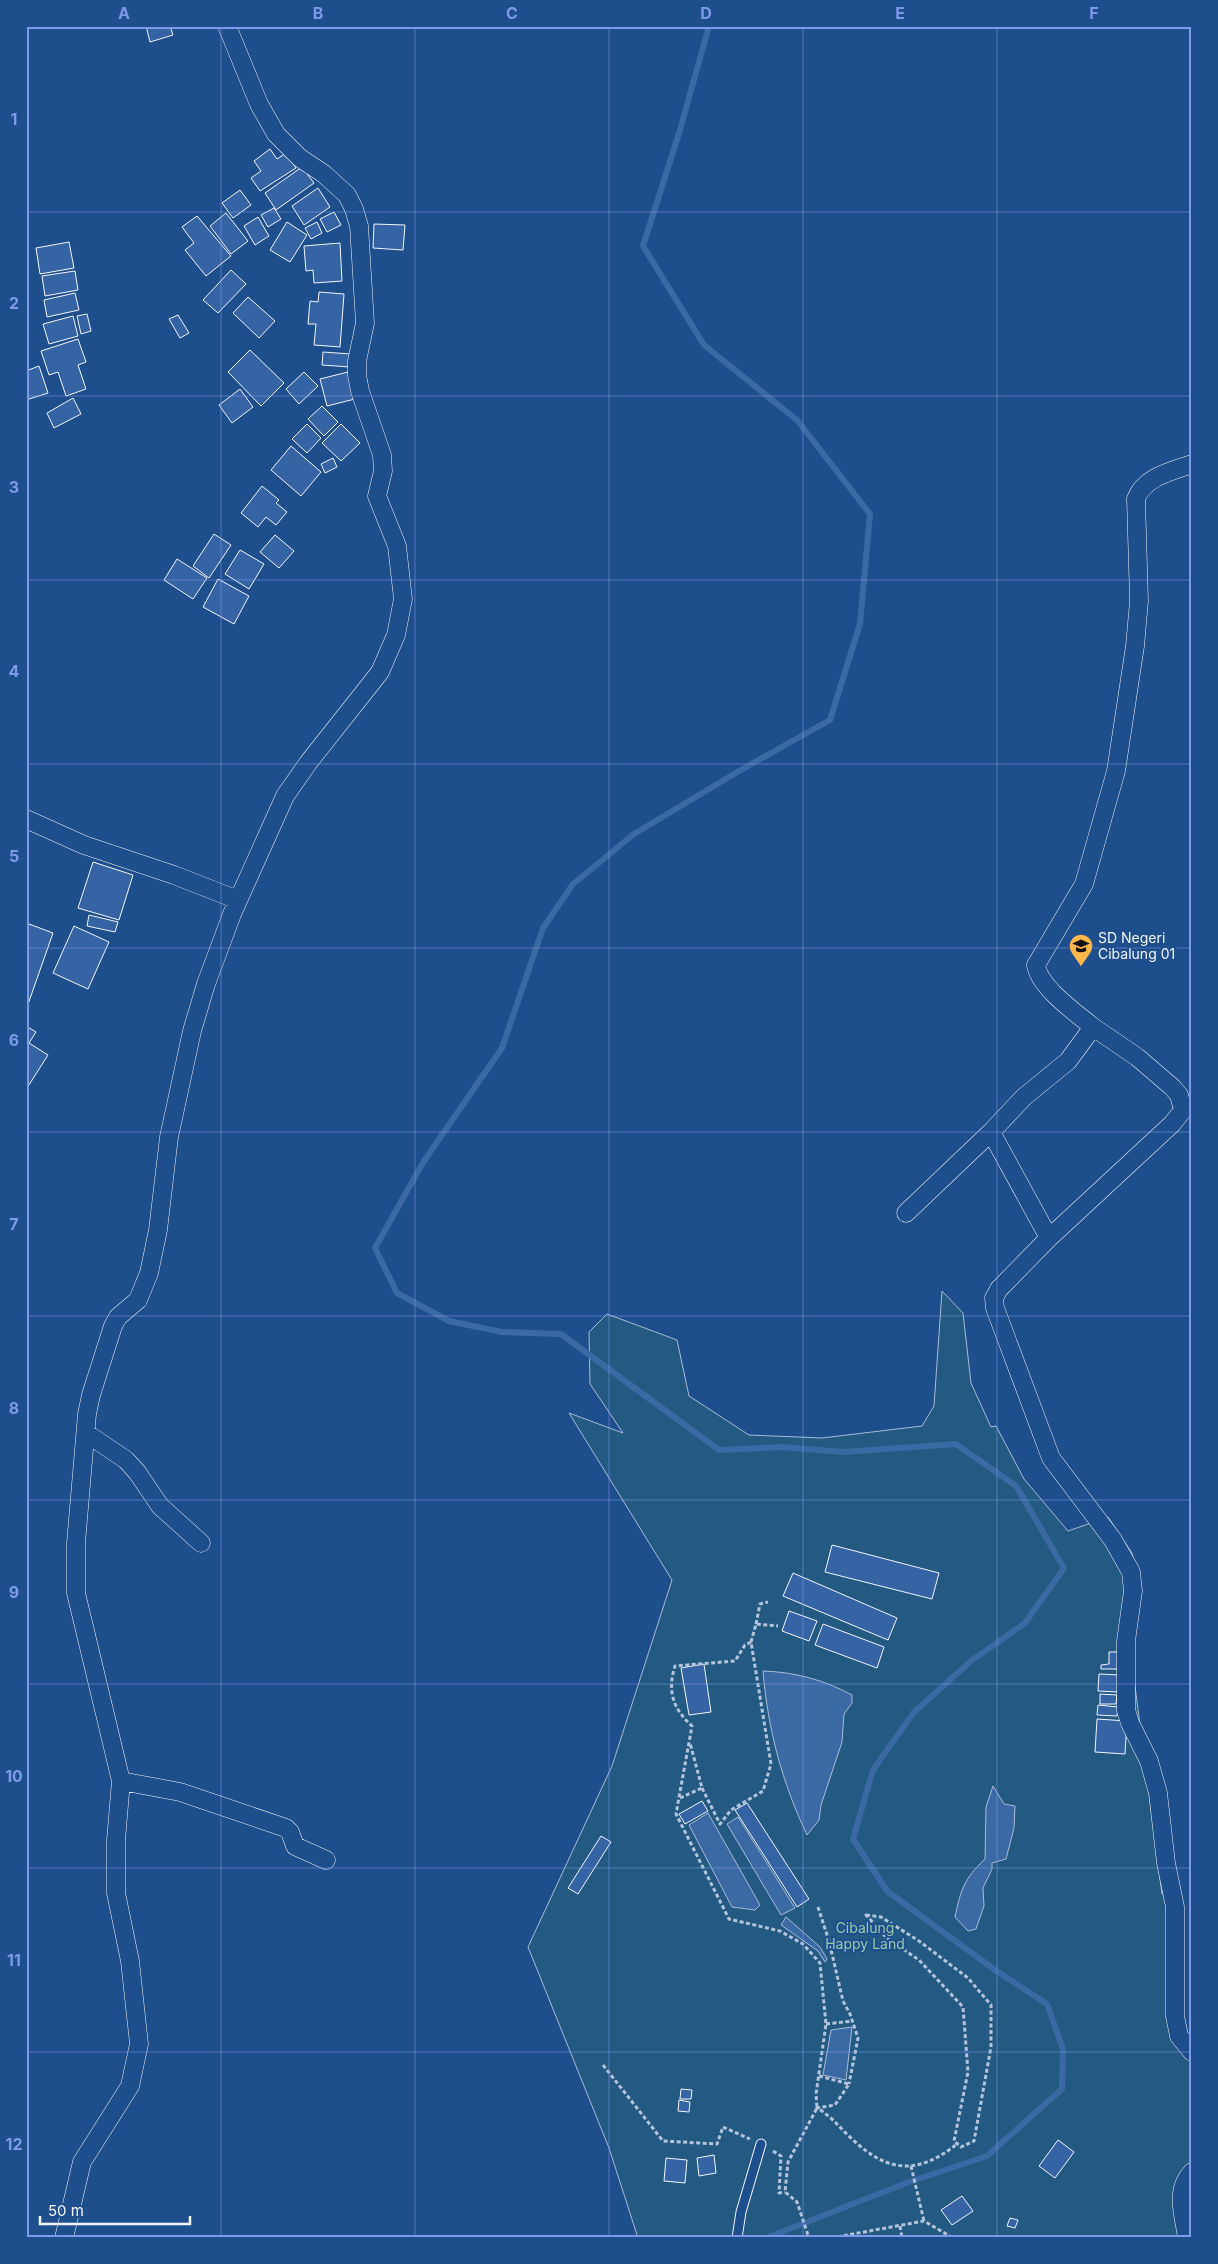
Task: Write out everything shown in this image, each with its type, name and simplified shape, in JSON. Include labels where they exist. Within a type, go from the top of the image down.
[{"type":"street","points":[[64,2238],[82,2162],[130,2086],[139,2044],[130,1960],[116,1893],[116,1840],[121,1781],[76,1593],[76,1544],[90,1395],[109,1335],[118,1317],[142,1294],[158,1230],[169,1137],[192,1031],[206,984],[238,900],[284,796],[365,692],[387,658],[396,635],[402,590],[397,546],[377,496],[383,471],[382,455],[360,391],[357,375],[357,361],[366,324],[359,232],[354,209],[347,195],[324,174],[300,158],[276,134],[259,104],[227,26]]},
{"type":"street","points":[[1192,464],[1151,480],[1142,488],[1136,499],[1138,608],[1116,771],[1084,884],[1036,964],[1040,978],[1073,1011],[1137,1058],[1172,1087],[1179,1095],[1182,1110],[1172,1124],[1049,1238],[999,1290],[994,1303],[1051,1458],[1113,1540],[1131,1572],[1133,1591],[1126,1641],[1124,1688],[1126,1710],[1130,1723],[1150,1761],[1158,1793],[1166,1863],[1175,1907],[1174,2016],[1179,2036],[1192,2052]]},
{"type":"street","points":[[26,819],[91,847],[174,875],[238,900]]},
{"type":"street","points":[[906,1212],[991,1132],[1024,1097],[1062,1066],[1093,1027]]},
{"type":"street","points":[[991,1132],[1049,1238]]},
{"type":"street","points":[[86,1433],[126,1460],[137,1472],[160,1506],[201,1543]]},
{"type":"street","points":[[121,1781],[180,1792],[286,1828],[295,1846],[326,1860]]},
{"type":"street","points":[[1187,2238],[1180,2193],[1183,2183],[1192,2172]]},
{"type":"lane","points":[[737,2238],[741,2212],[761,2144]]},
{"type":"path","points":[[690,1741],[702,1788],[720,1824],[732,1810],[764,1792],[771,1764],[751,1642],[760,1604],[768,1602]]},
{"type":"path","points":[[756,1624],[778,1626]]},
{"type":"path","points":[[751,1642],[745,1645],[735,1661],[675,1666],[670,1681],[675,1707],[692,1726],[676,1814],[694,1845],[729,1919],[780,1931],[803,1944],[820,1963],[826,2024],[816,2094],[817,2108],[788,2162],[785,2192]]},
{"type":"path","points":[[679,1798],[702,1788]]},
{"type":"path","points":[[817,2108],[835,2105],[849,2084],[858,2038],[843,2001],[829,1941],[818,1907]]},
{"type":"path","points":[[866,1915],[880,1918],[919,1941],[968,1978],[990,2005],[991,2047],[980,2121],[974,2141],[961,2147],[957,2144],[954,2141],[968,2072],[963,2007],[919,1960],[888,1939],[866,1915]]},
{"type":"path","points":[[826,2024],[853,2022]]},
{"type":"path","points":[[603,2065],[663,2141],[717,2144],[723,2127],[761,2144],[781,2156],[779,2193],[785,2192],[797,2202],[809,2238]]},
{"type":"path","points":[[819,2076],[849,2084]]},
{"type":"path","points":[[817,2108],[828,2114],[873,2158],[904,2166],[928,2163],[957,2144]]},
{"type":"path","points":[[911,2166],[924,2221]]},
{"type":"path","points":[[831,2238],[924,2221],[953,2238]]},
{"type":"path","points":[[900,2226],[902,2238]]},
{"type":"green space","name":"Cibalung Happy Land","points":[[942,1291],[963,1313],[971,1383],[991,1427],[996,1426],[1024,1479],[1068,1531],[1108,1517],[1132,1553],[1139,1583],[1132,1663],[1162,1894],[1173,1902],[1177,2001],[1192,2059],[1192,2238],[638,2238],[609,2148],[528,1947],[612,1766],[672,1580],[569,1413],[623,1433],[590,1384],[589,1332],[607,1314],[677,1340],[689,1396],[749,1435],[822,1438],[922,1426],[934,1406]]},
{"type":"shaded area","points":[[763,1671],[809,1678],[831,1685],[852,1695],[852,1703],[844,1714],[842,1742],[821,1805],[819,1820],[807,1835],[783,1775],[768,1714]]},
{"type":"shaded area","points":[[993,1786],[1004,1804],[1015,1806],[1014,1828],[1006,1859],[992,1863],[992,1869],[983,1888],[984,1906],[976,1929],[968,1931],[955,1917],[964,1885],[985,1859],[986,1807]]},
{"type":"shaded area","points":[[708,1813],[760,1905],[755,1910],[732,1907],[689,1825]]},
{"type":"shaded area","points":[[738,1817],[795,1908],[781,1915],[727,1824]]},
{"type":"shaded area","points":[[786,1917],[820,1947],[827,1959],[825,1962],[818,1951],[781,1925]]},
{"type":"shaded area","points":[[852,2027],[846,2080],[823,2075],[831,2030]]},
{"type":"building","points":[[146,26],[170,26],[173,35],[150,42]]},
{"type":"building","points":[[270,149],[277,159],[286,153],[296,168],[260,191],[251,178],[261,171],[254,161]]},
{"type":"building","points":[[302,167],[314,183],[276,210],[265,193]]},
{"type":"building","points":[[318,188],[330,207],[304,225],[292,206]]},
{"type":"building","points":[[240,190],[251,205],[233,218],[222,203]]},
{"type":"building","points":[[274,208],[281,219],[268,227],[261,215]]},
{"type":"building","points":[[334,212],[341,225],[327,232],[320,219]]},
{"type":"building","points":[[226,213],[248,241],[231,254],[210,226]]},
{"type":"building","points":[[197,216],[231,256],[206,276],[185,250],[194,243],[182,227]]},
{"type":"building","points":[[258,217],[269,236],[255,245],[244,226]]},
{"type":"building","points":[[287,222],[307,235],[290,262],[270,250]]},
{"type":"building","points":[[317,222],[322,233],[311,239],[305,228]]},
{"type":"building","points":[[374,224],[405,225],[403,250],[373,248]]},
{"type":"building","points":[[69,242],[74,268],[40,274],[36,248]]},
{"type":"building","points":[[340,243],[342,281],[314,283],[313,270],[306,271],[304,246]]},
{"type":"building","points":[[231,270],[246,284],[218,313],[203,300]]},
{"type":"building","points":[[75,271],[78,290],[45,296],[42,276]]},
{"type":"building","points":[[319,292],[344,294],[340,347],[314,345],[316,324],[308,324],[310,301],[318,302]]},
{"type":"building","points":[[75,293],[79,310],[47,317],[44,300]]},
{"type":"building","points":[[248,297],[275,321],[259,338],[233,313]]},
{"type":"building","points":[[87,314],[91,331],[81,334],[77,316]]},
{"type":"building","points":[[178,315],[189,333],[180,338],[169,319]]},
{"type":"building","points":[[73,316],[78,336],[49,344],[43,324]]},
{"type":"building","points":[[78,339],[86,362],[78,365],[86,389],[66,396],[58,372],[49,375],[41,351]]},
{"type":"building","points":[[250,350],[284,383],[261,406],[228,372]]},
{"type":"building","points":[[323,352],[351,354],[350,367],[322,365]]},
{"type":"building","points":[[39,366],[48,393],[26,400],[26,371]]},
{"type":"building","points":[[352,371],[359,398],[327,406],[320,379]]},
{"type":"building","points":[[304,372],[318,386],[299,404],[286,389]]},
{"type":"building","points":[[240,389],[253,407],[232,423],[219,405]]},
{"type":"building","points":[[73,398],[81,414],[54,428],[47,413]]},
{"type":"building","points":[[322,406],[338,422],[324,436],[308,419]]},
{"type":"building","points":[[307,424],[321,438],[307,453],[292,439]]},
{"type":"building","points":[[341,424],[360,443],[341,461],[322,443]]},
{"type":"building","points":[[291,446],[321,472],[301,496],[271,470]]},
{"type":"building","points":[[333,458],[337,467],[325,473],[321,464]]},
{"type":"building","points":[[262,486],[279,500],[276,503],[287,512],[276,525],[266,517],[258,527],[241,513]]},
{"type":"building","points":[[214,534],[231,545],[209,578],[193,566]]},
{"type":"building","points":[[275,535],[294,551],[279,568],[260,552]]},
{"type":"building","points":[[240,550],[264,564],[249,589],[225,574]]},
{"type":"building","points":[[177,559],[207,578],[193,599],[164,580]]},
{"type":"building","points":[[218,579],[249,596],[234,624],[203,607]]},
{"type":"building","points":[[93,862],[133,875],[119,920],[78,908]]},
{"type":"building","points":[[89,915],[118,922],[115,932],[87,926]]},
{"type":"building","points":[[29,924],[53,933],[26,1010],[26,931]]},
{"type":"building","points":[[74,926],[109,942],[88,989],[53,973]]},
{"type":"building","points":[[26,1026],[36,1032],[29,1043],[48,1055],[27,1088]]},
{"type":"building","points":[[832,1545],[939,1573],[932,1599],[825,1572]]},
{"type":"building","points":[[793,1573],[897,1618],[888,1640],[783,1596]]},
{"type":"building","points":[[789,1611],[817,1621],[809,1641],[782,1631]]},
{"type":"building","points":[[823,1624],[884,1647],[877,1668],[815,1645]]},
{"type":"building","points":[[1109,1652],[1119,1652],[1119,1669],[1101,1669],[1101,1665],[1109,1664]]},
{"type":"building","points":[[704,1664],[711,1712],[689,1715],[681,1668]]},
{"type":"building","points":[[1099,1674],[1120,1675],[1118,1692],[1098,1691]]},
{"type":"building","points":[[1100,1694],[1117,1695],[1116,1704],[1100,1704]]},
{"type":"building","points":[[1098,1705],[1118,1707],[1117,1716],[1097,1715]]},
{"type":"building","points":[[1097,1719],[1127,1721],[1125,1754],[1095,1752]]},
{"type":"building","points":[[702,1801],[708,1811],[685,1824],[679,1814]]},
{"type":"building","points":[[747,1803],[809,1899],[797,1907],[735,1810]]},
{"type":"building","points":[[601,1836],[611,1842],[578,1894],[568,1888]]},
{"type":"building","points":[[681,2089],[692,2090],[691,2099],[680,2099]]},
{"type":"building","points":[[679,2100],[690,2102],[689,2112],[678,2111]]},
{"type":"building","points":[[1058,2140],[1074,2152],[1055,2178],[1039,2166]]},
{"type":"building","points":[[714,2155],[716,2173],[699,2176],[697,2158]]},
{"type":"building","points":[[666,2158],[687,2160],[685,2183],[664,2181]]},
{"type":"building","points":[[962,2196],[973,2211],[952,2225],[941,2210]]},
{"type":"building","points":[[1010,2218],[1018,2220],[1015,2228],[1007,2226]]},
{"type":"waterway","points":[[709,26],[680,130],[643,246],[704,345],[797,420],[870,514],[860,624],[830,720],[739,771],[634,834],[573,884],[543,928],[502,1048],[424,1161],[375,1248],[397,1293],[449,1321],[502,1332],[561,1334],[719,1450],[783,1447],[843,1452],[956,1444],[1016,1486],[1064,1568],[1025,1623],[971,1661],[914,1712],[873,1770],[853,1839],[887,1891],[995,1970],[1047,2004],[1063,2049],[1062,2089],[987,2156],[909,2182],[766,2238]]},
{"type":"place","name":"SD Negeri Cibalung 01","points":[[1081,967]]}]
